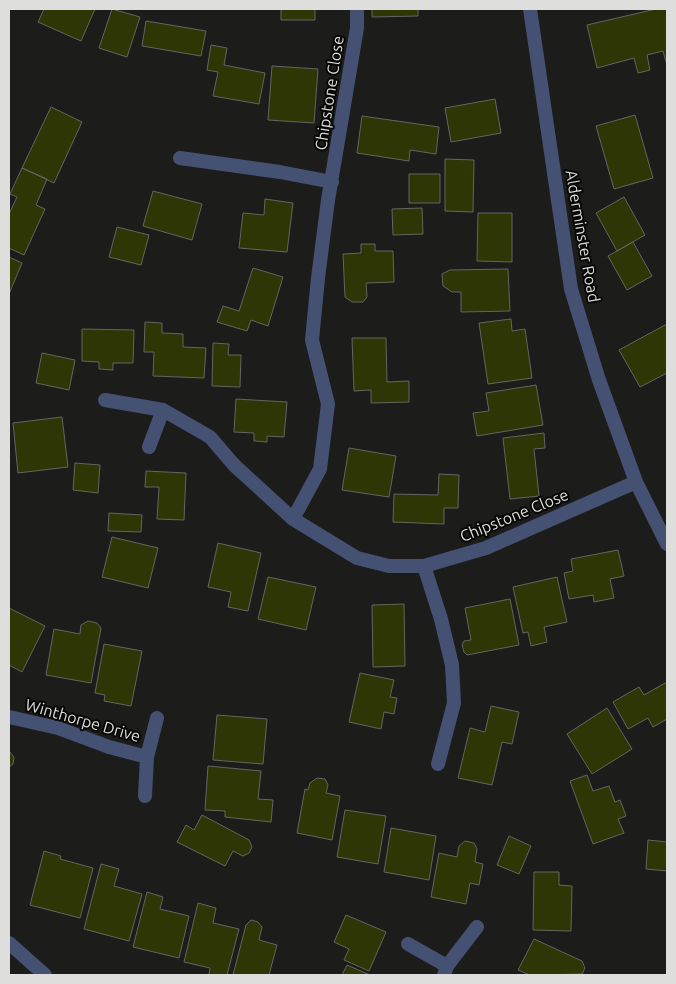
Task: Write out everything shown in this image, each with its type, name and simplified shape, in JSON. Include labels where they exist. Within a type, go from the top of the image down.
[{"type":"street","name":"Chipstone Close","points":[[293,519],[320,469],[328,404],[312,340],[318,278],[357,28],[357,9]]},
{"type":"street","name":"Alderminster Road","points":[[530,9],[572,289],[599,380],[636,482],[667,544]]},
{"type":"street","points":[[180,158],[280,172],[332,182]]},
{"type":"street","points":[[105,400],[163,410],[149,447]]},
{"type":"street","name":"Chipstone Close","points":[[163,410],[210,437],[234,465],[293,519],[357,558],[389,566],[424,566],[486,548],[636,482]]},
{"type":"street","points":[[424,566],[442,619],[452,665],[454,703],[438,764]]},
{"type":"street","name":"Winthorpe Drive","points":[[9,717],[58,728],[109,747],[147,757]]},
{"type":"street","name":"Winthorpe Drive","points":[[145,796],[147,757],[157,718]]},
{"type":"street","points":[[408,944],[446,971],[477,927]]},
{"type":"street","points":[[9,943],[45,975]]},
{"type":"building","points":[[44,9],[95,9],[81,41],[38,22]]},
{"type":"building","points":[[112,9],[140,17],[127,57],[99,48]]},
{"type":"building","points":[[281,9],[315,9],[315,20],[281,20]]},
{"type":"building","points":[[372,9],[418,9],[418,16],[372,17]]},
{"type":"building","points":[[656,9],[667,9],[667,65],[663,51],[647,55],[650,70],[638,73],[634,58],[597,68],[587,25]]},
{"type":"building","points":[[146,21],[206,31],[201,56],[142,46]]},
{"type":"building","points":[[211,45],[227,48],[224,65],[265,73],[259,104],[213,96],[218,72],[207,70]]},
{"type":"building","points":[[272,66],[318,69],[314,123],[268,120]]},
{"type":"building","points":[[495,99],[501,133],[451,142],[445,108]]},
{"type":"building","points":[[51,107],[82,122],[54,183],[22,168]]},
{"type":"building","points":[[635,115],[653,178],[614,189],[596,126]]},
{"type":"building","points":[[362,116],[439,127],[436,154],[410,150],[409,161],[357,153]]},
{"type":"building","points":[[445,159],[474,160],[473,212],[445,211]]},
{"type":"building","points":[[22,168],[47,179],[36,205],[45,209],[24,255],[9,248],[9,214],[17,197],[10,194]]},
{"type":"building","points":[[409,174],[440,174],[440,203],[409,203]]},
{"type":"building","points":[[153,191],[202,204],[192,240],[143,226]]},
{"type":"building","points":[[624,197],[645,235],[617,251],[596,213]]},
{"type":"building","points":[[265,199],[293,203],[287,252],[239,248],[243,213],[264,215]]},
{"type":"building","points":[[422,208],[423,234],[393,235],[392,209]]},
{"type":"building","points":[[478,213],[512,213],[512,262],[477,261]]},
{"type":"building","points":[[117,227],[149,235],[141,265],[109,257]]},
{"type":"building","points":[[633,242],[652,276],[627,290],[608,256]]},
{"type":"building","points":[[361,244],[375,244],[375,251],[393,251],[394,282],[366,283],[367,297],[363,302],[352,302],[345,297],[343,254],[361,253]]},
{"type":"building","points":[[9,257],[22,263],[9,294]]},
{"type":"building","points":[[253,268],[283,277],[268,326],[251,320],[247,331],[217,322],[223,306],[239,311]]},
{"type":"building","points":[[508,269],[510,311],[461,312],[461,292],[452,292],[443,286],[442,274],[450,270]]},
{"type":"building","points":[[511,319],[512,331],[525,329],[532,378],[488,384],[479,323]]},
{"type":"building","points":[[145,322],[162,323],[162,333],[183,334],[183,347],[206,348],[204,378],[153,376],[154,352],[144,352]]},
{"type":"building","points":[[667,324],[667,373],[640,387],[619,350]]},
{"type":"building","points":[[82,329],[134,330],[133,363],[113,363],[113,370],[99,369],[99,362],[82,361]]},
{"type":"building","points":[[352,338],[386,338],[387,382],[409,381],[409,402],[371,403],[371,390],[354,391]]},
{"type":"building","points":[[213,343],[229,344],[228,355],[241,355],[240,387],[212,386]]},
{"type":"building","points":[[42,353],[75,360],[69,390],[36,383]]},
{"type":"building","points":[[536,385],[543,425],[477,436],[473,413],[489,411],[486,393]]},
{"type":"building","points":[[236,399],[287,402],[284,437],[267,436],[267,442],[254,441],[254,433],[234,432]]},
{"type":"building","points":[[62,417],[68,467],[18,473],[13,423]]},
{"type":"building","points":[[544,433],[545,448],[534,449],[539,496],[510,499],[503,438]]},
{"type":"building","points":[[349,448],[396,456],[389,497],[342,490]]},
{"type":"building","points":[[75,463],[100,465],[98,493],[73,490]]},
{"type":"building","points":[[146,471],[186,473],[184,520],[157,519],[159,487],[145,487]]},
{"type":"building","points":[[439,474],[459,475],[458,508],[444,508],[444,524],[393,522],[394,494],[438,495]]},
{"type":"building","points":[[109,513],[142,515],[141,532],[108,531]]},
{"type":"building","points":[[112,537],[158,548],[148,588],[102,577]]},
{"type":"building","points":[[218,543],[261,553],[248,611],[228,607],[231,592],[208,587]]},
{"type":"building","points":[[618,550],[624,576],[610,579],[614,598],[594,602],[593,595],[569,599],[564,573],[573,571],[571,559]]},
{"type":"building","points":[[268,577],[316,587],[306,630],[258,619]]},
{"type":"building","points":[[557,577],[567,622],[544,627],[547,642],[531,646],[528,632],[523,633],[513,587]]},
{"type":"building","points":[[510,599],[519,645],[467,655],[462,645],[464,641],[471,640],[465,608]]},
{"type":"building","points":[[404,604],[405,666],[373,667],[372,605]]},
{"type":"building","points":[[9,608],[45,626],[22,672],[9,665]]},
{"type":"building","points":[[88,621],[97,623],[101,628],[91,683],[46,675],[54,629],[80,634],[81,625]]},
{"type":"building","points":[[104,644],[142,651],[131,706],[104,701],[105,695],[95,693]]},
{"type":"building","points":[[360,673],[394,680],[390,697],[397,698],[394,714],[384,712],[381,729],[349,722]]},
{"type":"building","points":[[667,682],[667,719],[653,727],[648,718],[628,729],[613,702],[639,687],[644,695]]},
{"type":"building","points":[[491,706],[519,712],[512,744],[502,742],[492,785],[458,778],[470,728],[485,732]]},
{"type":"building","points":[[607,708],[632,749],[592,774],[567,734]]},
{"type":"building","points":[[217,715],[267,719],[263,764],[213,760]]},
{"type":"building","points":[[9,751],[14,757],[13,764],[9,767]]},
{"type":"building","points":[[208,766],[261,771],[258,799],[273,800],[271,822],[225,817],[225,811],[205,810]]},
{"type":"building","points":[[587,775],[593,791],[609,786],[615,802],[620,800],[626,816],[618,819],[624,833],[593,844],[570,781]]},
{"type":"building","points":[[317,778],[325,779],[328,785],[326,793],[340,796],[332,840],[297,833],[305,789],[308,790],[310,783]]},
{"type":"building","points":[[345,810],[386,816],[378,864],[337,857]]},
{"type":"building","points":[[202,815],[249,840],[252,847],[249,853],[243,856],[233,851],[225,866],[177,842],[186,825],[194,830]]},
{"type":"building","points":[[391,828],[436,836],[429,880],[384,872]]},
{"type":"building","points":[[509,836],[531,846],[519,874],[497,865]]},
{"type":"building","points":[[648,840],[667,842],[667,871],[646,869]]},
{"type":"building","points":[[465,841],[474,843],[477,849],[475,862],[483,864],[479,885],[470,883],[466,904],[431,897],[439,853],[457,857],[459,846]]},
{"type":"building","points":[[44,851],[61,856],[60,859],[93,868],[80,918],[30,905]]},
{"type":"building","points":[[101,864],[119,869],[114,886],[142,894],[129,941],[84,929]]},
{"type":"building","points":[[534,872],[559,872],[559,885],[572,886],[571,931],[533,930]]},
{"type":"building","points":[[147,892],[163,897],[160,909],[189,916],[179,958],[133,947]]},
{"type":"building","points":[[198,903],[216,908],[213,923],[239,929],[227,975],[209,975],[210,968],[184,962]]},
{"type":"building","points":[[346,915],[386,932],[369,971],[344,960],[349,949],[334,942]]},
{"type":"building","points":[[251,920],[258,922],[262,927],[259,940],[277,945],[269,975],[233,975],[246,925]]},
{"type":"building","points":[[534,939],[582,961],[585,968],[582,974],[530,975],[518,970]]},
{"type":"building","points":[[347,965],[370,975],[342,975]]}]
